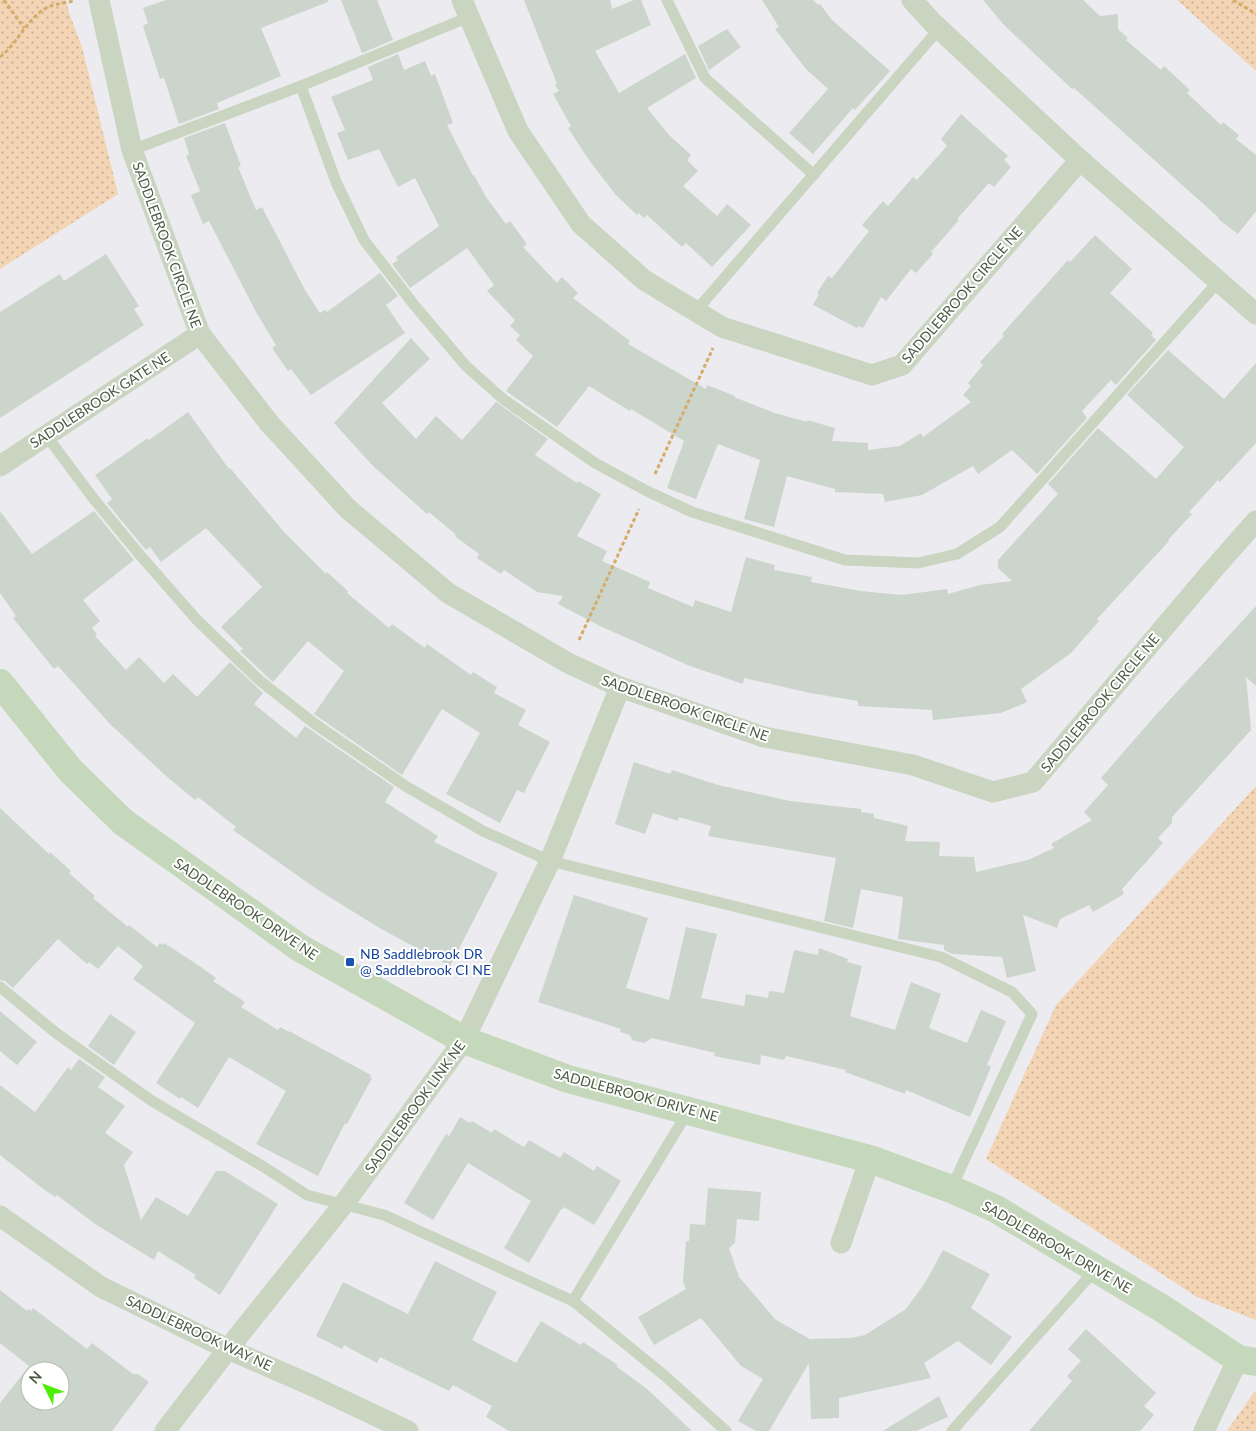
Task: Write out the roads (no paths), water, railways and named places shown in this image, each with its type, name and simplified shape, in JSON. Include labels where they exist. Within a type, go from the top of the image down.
[{"type":"street","name":"SADDLEBROOK CIRCLE NE","points":[[98,0],[132,150],[200,334],[269,423],[348,509],[448,594],[568,663],[620,687],[764,737],[913,764],[993,792],[1033,782],[1256,521]]},
{"type":"street","points":[[912,0],[940,29],[1080,160],[1256,314]]},
{"type":"street","name":"SADDLEBROOK CIRCLE NE","points":[[465,8],[518,131],[581,224],[644,280],[722,328],[872,375],[902,365],[1080,160]]},
{"type":"street","name":"SADDLEBROOK GATE NE","points":[[0,466],[200,334]]},
{"type":"street","name":"SADDLEBROOK DRIVE NE","points":[[0,684],[70,770],[123,822],[300,948],[464,1040],[568,1079],[870,1158],[952,1189],[996,1209],[1247,1360]]},
{"type":"street","name":"SADDLEBROOK LINK NE","points":[[165,1431],[343,1205],[464,1040],[550,861],[620,687]]},
{"type":"street","points":[[840,1243],[870,1158]]},
{"type":"street","name":"SADDLEBROOK WAY NE","points":[[0,1216],[101,1287],[228,1349],[313,1386],[407,1431]]},
{"type":"street","points":[[1204,1431],[1247,1360]]},
{"type":"lane","points":[[667,0],[705,78],[814,175]]},
{"type":"lane","points":[[132,150],[301,86],[465,8]]},
{"type":"lane","points":[[696,312],[940,29]]},
{"type":"lane","points":[[301,86],[336,182],[364,240],[415,306],[466,366],[503,399],[594,463],[647,491],[692,512],[845,560],[918,563],[957,554],[1000,527],[1218,282]]},
{"type":"lane","points":[[46,435],[93,498],[140,555],[196,619],[259,680],[315,724],[407,787],[483,831],[550,861],[941,957],[1012,992],[1032,1014],[952,1189]]},
{"type":"lane","points":[[0,987],[56,1033],[152,1101],[264,1167],[307,1195],[384,1215],[573,1301],[664,1376],[726,1431]]},
{"type":"lane","points":[[573,1301],[689,1110]]},
{"type":"lane","points":[[952,1431],[1096,1269]]},
{"type":"place","name":"NB Saddlebrook DR @ Saddlebrook CI NE","points":[[350,962]]}]
